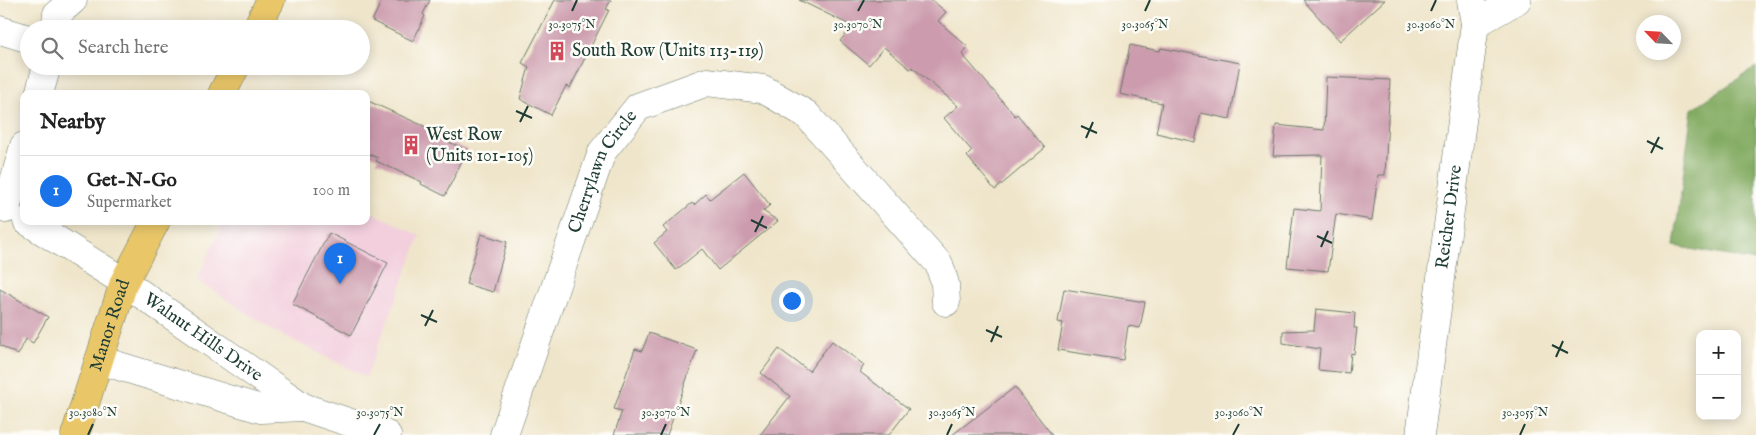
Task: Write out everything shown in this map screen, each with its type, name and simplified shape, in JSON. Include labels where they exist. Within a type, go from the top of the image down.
[{"type":"main road","points":[[261,20],[271,0]]},
{"type":"main road","points":[[224,90],[232,75]]},
{"type":"main road","name":"Manor Road","points":[[75,435],[124,282],[154,225]]},
{"type":"street","points":[[56,20],[57,14],[73,0]]},
{"type":"street","points":[[1473,12],[1517,0]]},
{"type":"street","name":"Reicher Drive","points":[[1420,435],[1473,12]]},
{"type":"street","points":[[0,30],[20,37]]},
{"type":"street","points":[[40,90],[44,75]]},
{"type":"street","name":"Cherrylawn Circle","points":[[504,435],[602,152],[638,108],[707,82],[763,88],[806,114],[939,264],[946,284],[946,302]]},
{"type":"street","points":[[14,214],[20,173]]},
{"type":"street","name":"Walnut Hills Drive","points":[[32,225],[124,282],[303,407],[387,435]]},
{"type":"street","name":"Walnut Hills Drive","points":[[100,360],[261,409],[303,407]]},
{"type":"shaded area","points":[[370,211],[420,236],[366,377],[275,331],[197,280],[222,225],[370,225]]},
{"type":"green space","points":[[1756,67],[1756,261],[1674,246],[1692,109]]},
{"type":"building","points":[[382,0],[430,0],[423,14],[425,16],[413,41],[372,21]]},
{"type":"building","name":"South Row (Units 113-119)","points":[[555,0],[611,0],[606,9],[609,10],[570,88],[566,86],[551,115],[520,99],[529,67],[522,63]]},
{"type":"building","points":[[799,0],[932,0],[946,12],[938,21],[968,47],[962,54],[1015,116],[1017,114],[1045,148],[995,190],[967,156],[972,151],[944,118],[958,106],[912,67],[910,69],[884,47],[869,65],[840,41],[852,26]]},
{"type":"building","points":[[1303,0],[1385,0],[1340,41]]},
{"type":"building","points":[[1130,45],[1160,51],[1161,48],[1240,63],[1230,119],[1201,113],[1195,142],[1156,133],[1162,103],[1120,94]]},
{"type":"building","points":[[1326,77],[1390,80],[1385,175],[1378,175],[1372,220],[1336,214],[1328,271],[1287,267],[1294,208],[1320,211],[1322,155],[1273,156],[1276,125],[1324,130]]},
{"type":"building","name":"West Row (Units 101-105)","points":[[370,102],[446,136],[444,140],[467,150],[445,196],[421,184],[422,182],[376,161],[378,158],[370,155]]},
{"type":"building","points":[[744,172],[770,205],[763,211],[778,221],[718,270],[702,249],[676,270],[654,243],[667,232],[663,227],[692,203],[694,205],[706,194],[710,199]]},
{"type":"building","points":[[329,233],[388,263],[351,335],[292,304]]},
{"type":"building","points":[[481,234],[507,242],[493,292],[466,284]]},
{"type":"building","points":[[0,289],[48,317],[33,343],[26,339],[18,355],[0,345]]},
{"type":"building","points":[[1064,289],[1145,302],[1140,328],[1128,326],[1123,360],[1058,350],[1063,323],[1058,322]]},
{"type":"building","points":[[1316,309],[1355,313],[1354,328],[1357,328],[1354,354],[1351,353],[1349,373],[1318,370],[1320,349],[1283,343],[1283,331],[1314,330]]},
{"type":"building","points":[[649,333],[697,350],[667,435],[614,435],[622,411],[614,409],[635,349],[642,351]]},
{"type":"building","points":[[832,341],[864,365],[860,372],[909,409],[889,435],[760,435],[790,396],[761,373],[779,349],[809,371]]},
{"type":"building","points":[[1015,387],[1052,435],[952,435]]},
{"type":"place","name":"South Row (Units 113-119)","points":[[557,51]]},
{"type":"place","name":"West Row (Units 101-105)","points":[[411,145]]},
{"type":"place","name":"Get-N-Go","points":[[340,284]]}]
